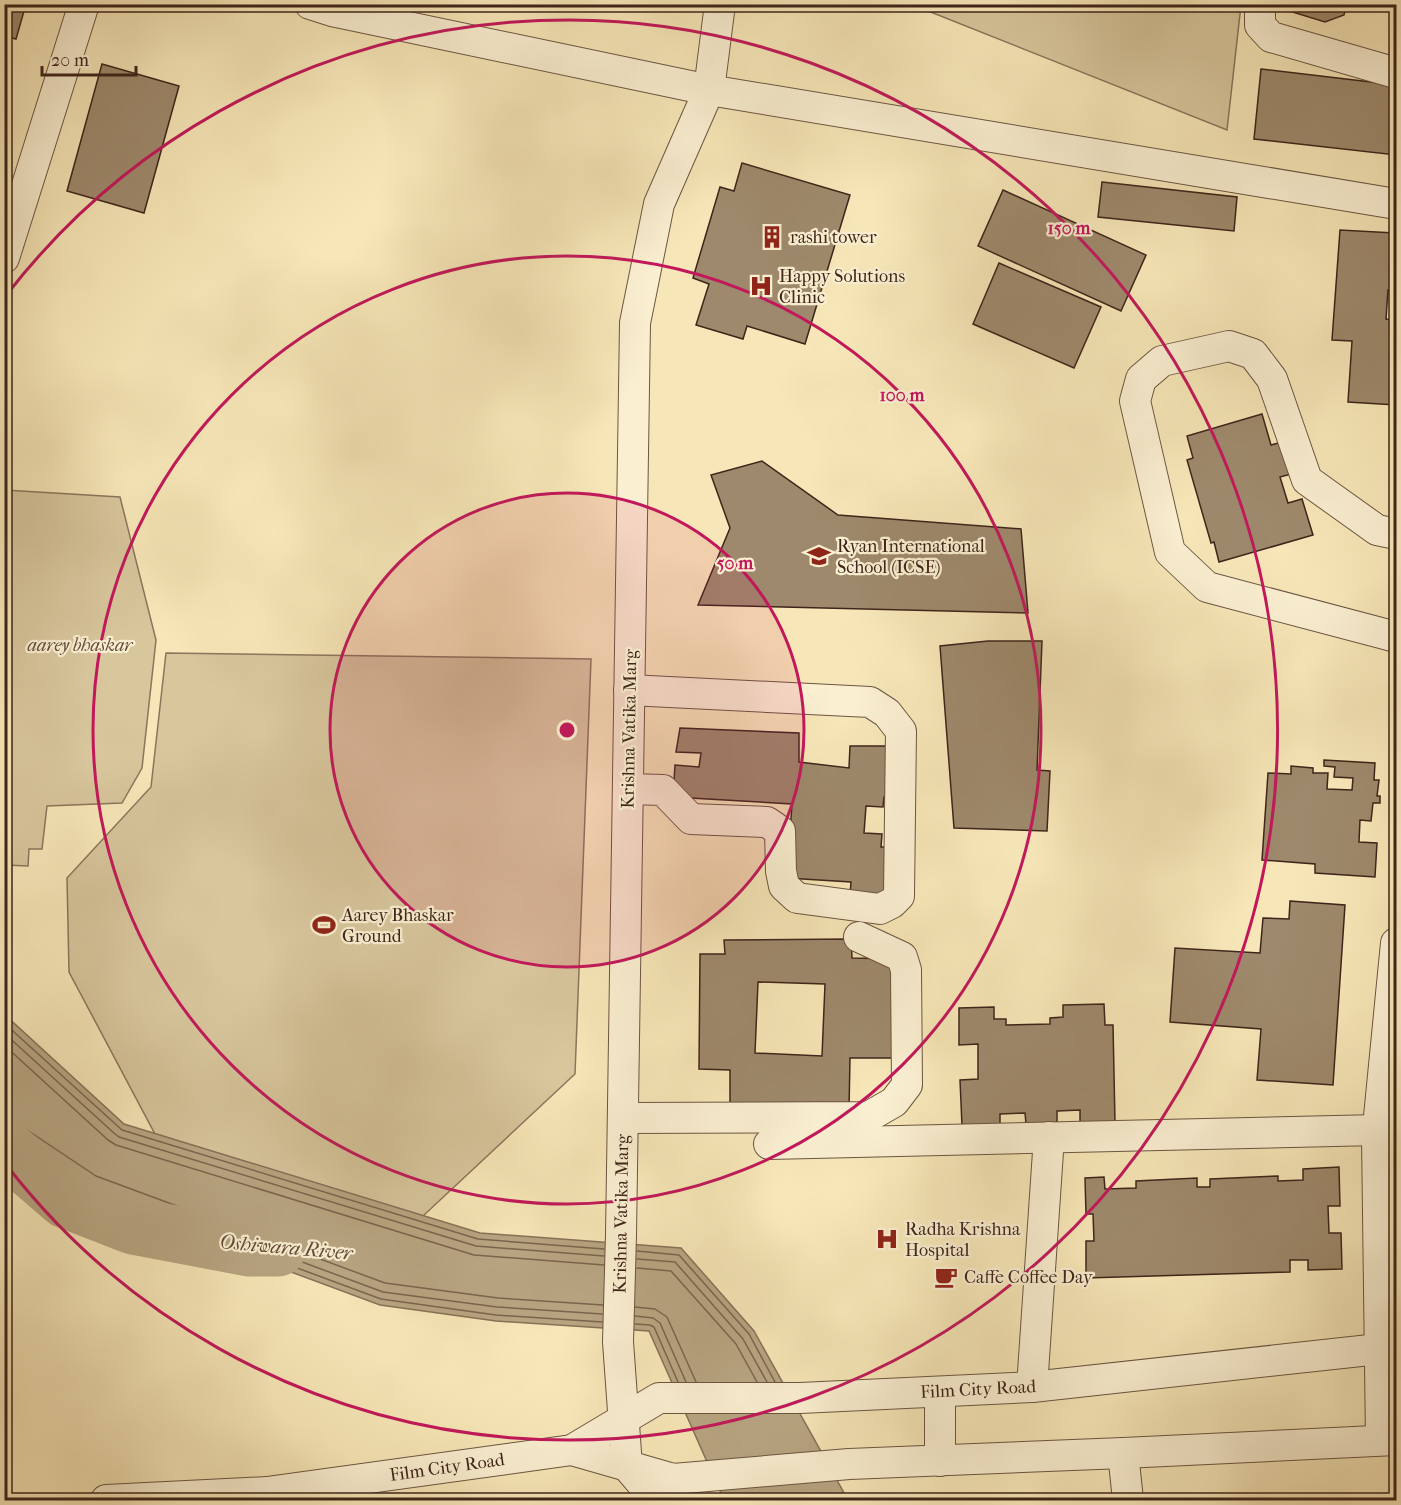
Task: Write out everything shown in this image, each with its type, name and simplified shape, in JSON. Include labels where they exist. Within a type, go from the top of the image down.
[{"type":"street","points":[[4,258],[84,4]]},
{"type":"street","points":[[310,4],[332,11],[709,90],[1396,204]]},
{"type":"street","name":"Krishna Vatika Marg","points":[[627,1466],[618,1342],[635,323],[659,204],[709,90],[720,4]]},
{"type":"street","points":[[1260,4],[1260,25],[1271,37],[1396,73]]},
{"type":"street","points":[[1396,534],[1377,530],[1307,480],[1272,379],[1253,354],[1229,346],[1162,361],[1141,379],[1135,401],[1170,552],[1207,587],[1396,637]]},
{"type":"street","points":[[628,789],[663,790],[691,819],[767,822],[780,831],[781,871],[784,886],[797,898],[880,909],[892,903],[899,896],[902,731],[887,713],[870,702],[629,690]]},
{"type":"street","points":[[623,1118],[868,1117],[894,1102],[907,1085],[906,970],[902,957],[859,937]]},
{"type":"street","points":[[1389,1440],[1388,1349],[1378,1130],[1390,1072],[1396,943]]},
{"type":"street","points":[[769,1143],[1378,1130]]},
{"type":"street","points":[[1032,1387],[1048,1137]]},
{"type":"street","name":"Film City Road","points":[[106,1500],[267,1496],[572,1450],[659,1398],[800,1398],[1032,1387],[1388,1349]]},
{"type":"street","points":[[940,1392],[940,1461]]},
{"type":"street","name":"Film City Road","points":[[572,1450],[673,1479],[849,1464],[1389,1440]]},
{"type":"street","points":[[1123,1453],[1128,1500]]},
{"type":"street","points":[[627,1466],[656,1500]]},
{"type":"green space","points":[[913,5],[1241,5],[1227,130]]},
{"type":"green space","name":"aarey bhaskar","points":[[4,490],[120,497],[156,640],[142,768],[122,803],[47,806],[42,849],[29,849],[28,866],[5,865]]},
{"type":"green space","name":"Aarey Bhaskar Ground","points":[[166,653],[591,659],[575,1074],[423,1216],[155,1134],[69,972],[67,878],[151,787]]},
{"type":"water","points":[[4,1014],[124,1124],[480,1233],[681,1248],[754,1331],[848,1500],[724,1500],[649,1331],[496,1321],[380,1305],[86,1196],[5,1142]]},
{"type":"building","points":[[4,4],[26,4],[16,39],[4,36]]},
{"type":"building","points":[[1275,4],[1347,4],[1344,15],[1325,22],[1276,7]]},
{"type":"building","points":[[102,64],[179,86],[144,213],[67,191]]},
{"type":"building","points":[[1261,69],[1396,85],[1396,155],[1254,139]]},
{"type":"building","name":"rashi tower","points":[[742,163],[850,195],[805,344],[747,326],[743,339],[696,325],[709,284],[693,278],[720,187],[734,191]]},
{"type":"building","points":[[1102,182],[1237,197],[1234,231],[1098,217]]},
{"type":"building","points":[[1003,190],[1146,255],[1121,311],[978,246]]},
{"type":"building","points":[[1396,213],[1396,290],[1388,290],[1386,319],[1396,320],[1396,405],[1348,402],[1352,341],[1332,340],[1340,230],[1395,233]]},
{"type":"building","points":[[999,263],[1101,307],[1074,368],[973,324]]},
{"type":"building","points":[[1262,414],[1271,445],[1286,441],[1295,473],[1280,477],[1288,503],[1302,499],[1313,535],[1219,562],[1214,542],[1211,543],[1187,460],[1193,458],[1187,436]]},
{"type":"building","points":[[762,461],[838,515],[1021,529],[1028,613],[698,605],[730,528],[711,475]]},
{"type":"building","points":[[988,641],[1042,641],[1037,770],[1050,771],[1047,831],[954,828],[940,646]]},
{"type":"building","points":[[680,728],[799,733],[799,762],[849,768],[850,746],[896,746],[893,797],[884,797],[883,807],[866,806],[864,833],[882,834],[881,847],[894,847],[891,898],[850,895],[851,882],[787,878],[792,804],[673,797],[675,765],[699,767],[701,753],[676,752]]},
{"type":"building","points":[[1324,760],[1375,763],[1374,780],[1379,780],[1377,796],[1380,796],[1380,803],[1373,803],[1371,821],[1360,820],[1359,842],[1377,843],[1375,877],[1315,873],[1315,864],[1262,860],[1268,773],[1291,774],[1291,766],[1313,768],[1313,773],[1328,773],[1327,789],[1352,790],[1353,778],[1334,777],[1335,767],[1324,766]]},
{"type":"building","points":[[1290,901],[1345,905],[1333,1085],[1257,1080],[1261,1029],[1170,1022],[1175,948],[1260,953],[1263,918],[1289,919]]},
{"type":"building","points":[[851,939],[852,958],[896,959],[894,1058],[850,1058],[849,1109],[730,1108],[730,1070],[699,1069],[700,954],[725,954],[724,940]],"holes":[[[758,982],[825,984],[822,1056],[755,1053]]]},
{"type":"building","points":[[1104,1004],[1105,1025],[1113,1025],[1115,1122],[1080,1123],[1080,1110],[1057,1111],[1057,1123],[1026,1124],[1025,1113],[1000,1114],[1000,1125],[962,1126],[960,1080],[978,1079],[978,1044],[959,1045],[959,1008],[994,1007],[994,1019],[1006,1019],[1006,1025],[1050,1024],[1050,1018],[1063,1017],[1063,1005]]},
{"type":"building","points":[[1339,1167],[1340,1206],[1328,1206],[1329,1233],[1341,1233],[1342,1269],[1308,1270],[1308,1260],[1290,1260],[1290,1272],[1086,1278],[1086,1241],[1094,1241],[1093,1214],[1086,1214],[1085,1178],[1104,1177],[1105,1189],[1136,1188],[1136,1181],[1197,1178],[1197,1187],[1210,1187],[1210,1179],[1278,1176],[1278,1181],[1303,1180],[1303,1169]]},
{"type":"waterway","name":"Oshiwara River","points":[[4,1147],[66,1200],[133,1226],[249,1248],[278,1248]]},
{"type":"place","name":"rashi tower","points":[[772,237]]},
{"type":"place","name":"Happy Solutions Clinic","points":[[761,286]]},
{"type":"place","name":"Ryan International School (ICSE)","points":[[819,556]]},
{"type":"place","name":"Aarey Bhaskar Ground","points":[[324,925]]},
{"type":"place","name":"Radha Krishna Hospital","points":[[887,1239]]},
{"type":"place","name":"Caffe Coffee Day","points":[[946,1277]]}]
